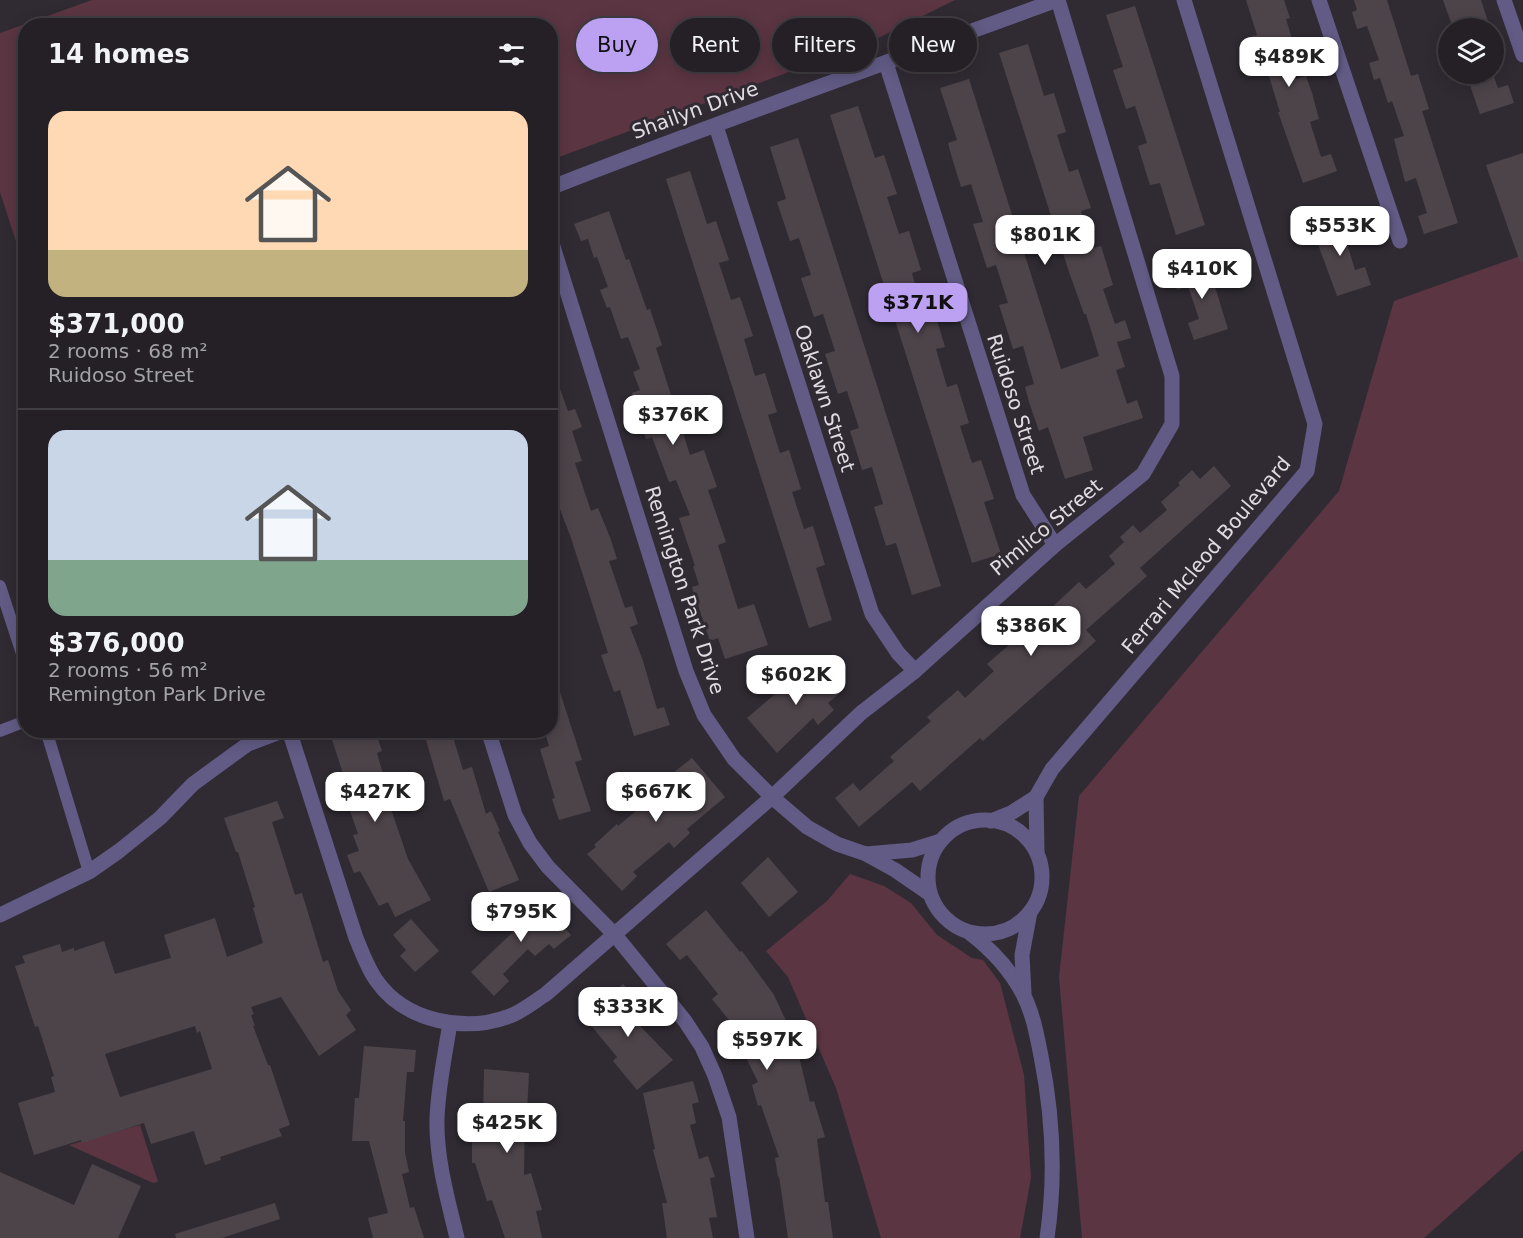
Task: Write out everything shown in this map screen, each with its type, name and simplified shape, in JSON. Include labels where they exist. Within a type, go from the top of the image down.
[{"type":"street","name":"Shailyn Drive","points":[[558,185],[652,147],[716,126],[1057,0]]},
{"type":"street","name":"Pimlico Street","points":[[290,738],[364,958],[377,981],[392,997],[413,1011],[437,1021],[477,1024],[511,1015],[546,994],[772,797],[861,713],[915,671],[1055,545],[1143,474],[1172,424],[1172,376],[1057,0]]},
{"type":"street","name":"Ferrari Mcleod Boulevard","points":[[1036,797],[1052,769],[1307,471],[1315,424],[1184,0]]},
{"type":"street","points":[[1319,0],[1400,241]]},
{"type":"street","points":[[1504,0],[1523,55]]},
{"type":"street","name":"Ruidoso Street","points":[[886,63],[1023,495],[1055,545]]},
{"type":"street","name":"Oaklawn Street","points":[[716,126],[872,614],[898,653],[915,671]]},
{"type":"street","name":"Remington Park Drive","points":[[558,262],[687,671],[704,715],[734,759],[772,797],[807,827],[837,844],[866,854],[930,894]]},
{"type":"street","points":[[0,915],[89,872],[160,818],[193,784],[248,744],[265,738]]},
{"type":"street","points":[[491,738],[515,815],[530,843],[548,867],[615,934],[685,1021],[702,1047],[729,1117],[747,1238]]},
{"type":"street","points":[[992,821],[1011,813],[1036,797]]},
{"type":"street","points":[[969,932],[988,934],[1007,930],[1023,921],[1035,906],[1041,888],[1042,870],[1037,852],[1036,797]]},
{"type":"street","points":[[1037,852],[1025,836],[1010,826],[992,821],[972,822],[955,829],[941,842],[933,853],[928,880],[930,894],[939,911],[952,924],[969,932],[990,948],[1005,965],[1024,996],[1036,1031],[1052,1124],[1053,1176],[1047,1238]]},
{"type":"street","name":"Remington Park Drive","points":[[866,854],[912,850],[941,842]]},
{"type":"street","points":[[1024,996],[1022,955],[1030,912]]},
{"type":"street","points":[[450,1023],[436,1122],[439,1154],[457,1238]]},
{"type":"lane","points":[[0,586],[18,641]]},
{"type":"lane","points":[[0,731],[18,724]]},
{"type":"lane","points":[[48,738],[89,872]]},
{"type":"shaded area","points":[[92,0],[955,0],[919,18],[889,18],[889,33],[877,39],[877,18],[772,18],[772,72],[789,72],[558,157],[558,18],[42,18]]},
{"type":"shaded area","points":[[18,27],[18,247],[0,192],[0,33]]},
{"type":"shaded area","points":[[1523,255],[1523,1150],[1424,1238],[1082,1238],[1059,977],[1079,796],[1339,491],[1394,301]]},
{"type":"shaded area","points":[[850,874],[884,886],[911,903],[937,935],[972,958],[983,960],[1000,983],[1024,1075],[1031,1178],[1020,1238],[881,1238],[836,1088],[788,977],[766,951],[827,901]]},
{"type":"shaded area","points":[[140,1125],[158,1182],[153,1183],[69,1145]]},
{"type":"building","points":[[1246,0],[1284,0],[1290,18],[1286,19],[1293,42],[1284,45],[1296,79],[1306,76],[1312,93],[1319,119],[1310,122],[1321,157],[1331,154],[1337,171],[1303,183],[1278,112],[1280,112],[1267,70],[1264,72],[1252,36],[1257,35]]},
{"type":"building","points":[[1354,0],[1387,0],[1411,76],[1418,74],[1429,109],[1422,111],[1458,223],[1424,234],[1418,216],[1427,213],[1416,178],[1405,182],[1394,139],[1404,136],[1392,101],[1388,103],[1380,78],[1374,80],[1369,63],[1379,60],[1367,26],[1357,29],[1352,12],[1357,10]]},
{"type":"building","points":[[1443,0],[1481,0],[1487,18],[1449,18]]},
{"type":"building","points":[[1135,6],[1205,225],[1176,235],[1160,183],[1150,185],[1138,146],[1147,143],[1135,106],[1126,109],[1113,70],[1123,67],[1106,15]]},
{"type":"building","points":[[1028,44],[1044,96],[1054,93],[1066,132],[1057,135],[1069,172],[1078,169],[1091,208],[1081,211],[1093,248],[1101,246],[1113,285],[1103,289],[1115,324],[1125,320],[1131,338],[1117,342],[1125,367],[1116,370],[1127,404],[1137,400],[1143,418],[1083,437],[1093,470],[1065,479],[1048,427],[1039,431],[1029,402],[1025,387],[1034,384],[1023,346],[1013,349],[999,305],[1008,303],[996,265],[987,268],[973,224],[983,222],[971,184],[961,187],[948,143],[957,140],[940,88],[969,79],[1061,369],[1099,356],[1086,314],[1084,314],[1069,272],[999,53]]},
{"type":"building","points":[[1470,84],[1497,84],[1498,88],[1508,85],[1514,103],[1480,114]]},
{"type":"building","points":[[858,106],[875,158],[884,155],[897,194],[887,197],[899,234],[909,231],[921,270],[912,273],[917,292],[924,310],[933,307],[945,347],[936,349],[947,387],[957,384],[969,423],[960,426],[972,463],[981,460],[994,499],[984,502],[1001,554],[972,563],[830,115]]},
{"type":"building","points":[[798,138],[941,586],[912,595],[896,543],[886,546],[874,507],[883,504],[872,467],[862,470],[850,431],[859,428],[847,391],[838,394],[825,354],[835,351],[823,314],[814,317],[801,278],[811,275],[799,238],[790,241],[777,202],[786,199],[770,147]]},
{"type":"building","points":[[1523,153],[1523,262],[1520,262],[1486,165]]},
{"type":"building","points":[[690,171],[707,224],[716,221],[729,260],[719,263],[731,300],[740,297],[753,336],[744,339],[755,376],[765,373],[777,412],[768,415],[780,453],[789,450],[801,489],[792,492],[804,529],[813,526],[825,565],[816,568],[832,620],[809,628],[666,179]]},
{"type":"building","points":[[609,211],[626,260],[629,259],[662,345],[656,348],[690,455],[704,450],[717,487],[708,490],[726,542],[718,545],[738,609],[754,604],[768,645],[725,659],[718,638],[710,641],[692,587],[699,585],[679,518],[690,515],[676,480],[669,482],[652,437],[646,439],[640,421],[642,420],[632,393],[640,390],[633,372],[640,369],[628,337],[621,339],[610,307],[607,308],[600,290],[608,287],[597,257],[594,258],[588,239],[581,241],[574,224]]},
{"type":"building","points":[[1348,217],[1353,234],[1345,237],[1355,270],[1365,267],[1371,285],[1337,296],[1312,228]]},
{"type":"building","points":[[1207,261],[1228,329],[1194,340],[1188,323],[1199,319],[1188,286],[1177,290],[1172,272]]},
{"type":"building","points":[[558,384],[568,411],[575,409],[582,427],[572,431],[582,461],[575,463],[591,511],[598,508],[611,540],[617,559],[609,561],[625,608],[632,606],[638,624],[630,627],[657,709],[664,707],[670,725],[634,736],[620,690],[614,692],[601,655],[608,653],[558,504]]},
{"type":"building","points":[[1214,466],[1231,486],[1140,568],[1147,576],[1086,630],[1096,641],[983,741],[980,738],[920,791],[912,782],[859,827],[835,798],[853,783],[860,791],[894,761],[890,757],[931,721],[927,717],[958,690],[965,698],[994,671],[987,664],[1019,636],[1025,644],[1040,631],[1054,618],[1048,611],[1079,582],[1086,589],[1115,564],[1109,556],[1124,542],[1120,537],[1133,525],[1140,533],[1167,510],[1161,502],[1180,485],[1178,483],[1192,470],[1200,479]]},
{"type":"building","points":[[817,658],[843,690],[828,703],[834,710],[818,725],[813,718],[777,753],[747,718]]},
{"type":"building","points":[[558,686],[582,760],[575,762],[591,811],[559,820],[552,799],[555,798],[540,749],[549,746],[546,738],[558,738]]},
{"type":"building","points":[[332,738],[378,738],[382,751],[377,753],[393,809],[391,809],[408,859],[431,900],[395,917],[388,902],[379,906],[360,871],[354,873],[347,855],[359,851],[353,835],[358,834],[347,802],[338,805],[331,784],[345,780]]},
{"type":"building","points":[[425,738],[453,738],[463,770],[472,767],[486,814],[491,811],[519,880],[489,892],[450,799],[444,801]]},
{"type":"building","points":[[692,758],[725,797],[687,829],[690,833],[674,848],[669,842],[633,872],[637,876],[622,891],[587,854],[617,824],[618,826],[659,792],[644,796]]},
{"type":"building","points":[[277,801],[284,818],[272,822],[295,895],[302,893],[323,962],[328,960],[338,991],[351,1010],[346,1015],[356,1030],[319,1056],[281,997],[251,1007],[254,1014],[251,1015],[255,1026],[253,1026],[268,1065],[270,1065],[290,1125],[279,1129],[282,1136],[220,1157],[221,1160],[205,1165],[194,1131],[151,1144],[144,1123],[82,1143],[81,1140],[34,1155],[18,1103],[55,1092],[51,1077],[54,1076],[15,966],[25,963],[22,956],[60,944],[62,952],[74,948],[74,951],[104,941],[115,974],[171,958],[164,935],[215,918],[227,957],[263,943],[253,908],[255,907],[238,852],[236,852],[224,818]],"holes":[[[195,1026],[197,1033],[200,1031],[212,1069],[120,1097],[105,1054]]]},
{"type":"building","points":[[768,857],[798,892],[769,917],[741,883]]},
{"type":"building","points":[[537,895],[571,935],[554,949],[549,944],[535,956],[528,949],[503,974],[509,981],[494,996],[471,972],[513,932],[504,922]]},
{"type":"building","points":[[706,910],[740,952],[742,951],[774,995],[795,1040],[810,1102],[814,1101],[825,1137],[817,1139],[825,1202],[828,1202],[833,1238],[788,1238],[775,1158],[779,1157],[752,1085],[758,1082],[737,1039],[742,1036],[712,999],[718,994],[687,955],[680,960],[666,944]]},
{"type":"building","points":[[411,919],[439,951],[415,972],[400,956],[406,950],[393,935]]},
{"type":"building","points":[[623,984],[638,1000],[632,1006],[645,1020],[639,1025],[673,1060],[637,1090],[613,1061],[617,1057],[584,1017]]},
{"type":"building","points":[[364,1046],[416,1050],[414,1072],[407,1072],[403,1121],[405,1121],[405,1153],[409,1172],[402,1174],[410,1208],[414,1207],[424,1238],[373,1238],[368,1218],[388,1213],[369,1141],[352,1141],[355,1098],[359,1098]]},
{"type":"building","points":[[484,1069],[529,1073],[527,1111],[525,1111],[524,1175],[531,1173],[542,1210],[536,1211],[542,1238],[505,1238],[492,1200],[487,1201],[475,1163],[472,1163],[472,1141],[480,1140],[480,1121],[483,1121]]},
{"type":"building","points":[[693,1081],[699,1102],[692,1104],[696,1123],[690,1125],[699,1159],[708,1156],[715,1177],[710,1178],[717,1217],[709,1218],[713,1238],[667,1238],[662,1203],[667,1203],[653,1150],[655,1149],[643,1093]]},
{"type":"building","points":[[92,1164],[141,1186],[118,1238],[0,1238],[0,1172],[74,1205]]},
{"type":"building","points":[[275,1203],[280,1219],[222,1238],[176,1238],[175,1234]]}]
